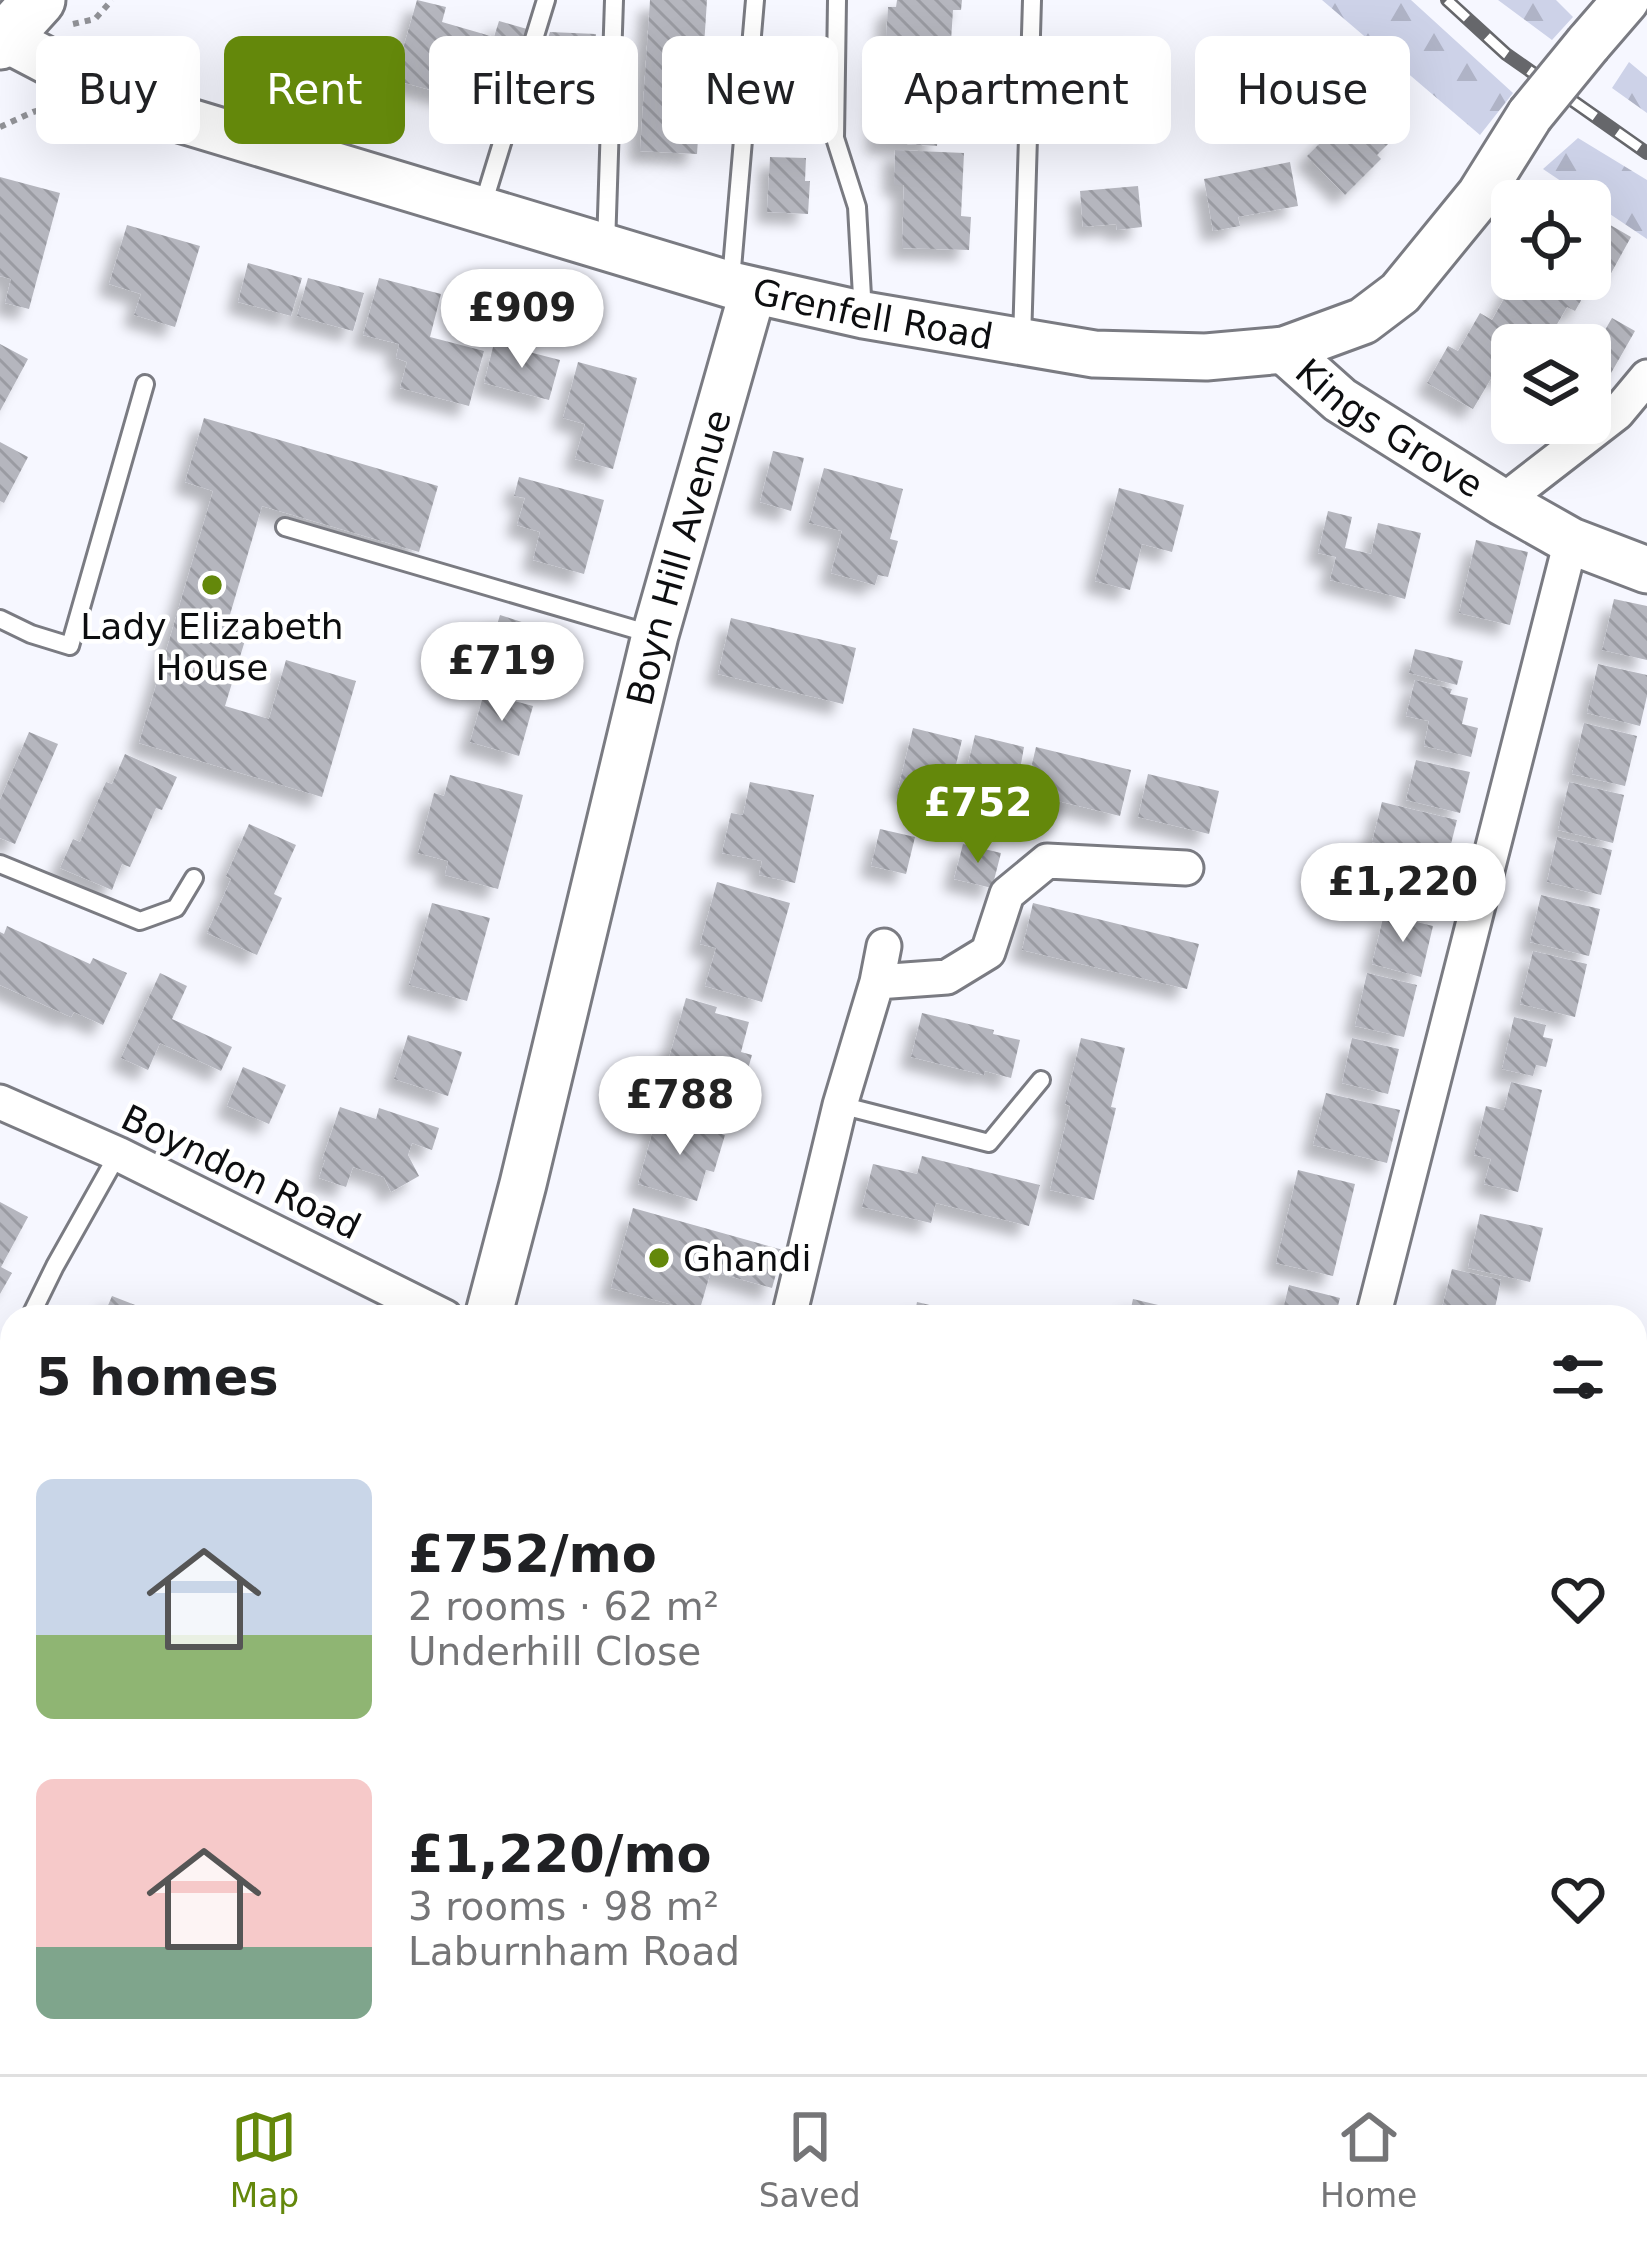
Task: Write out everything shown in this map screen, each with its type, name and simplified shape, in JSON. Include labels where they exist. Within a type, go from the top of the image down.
[{"type":"main road","points":[[2,38],[39,0]]},
{"type":"street","name":"Grenfell Road","points":[[2,38],[130,104],[742,288],[863,315],[1094,354],[1206,357],[1284,350],[1363,321],[1400,293],[1480,195],[1530,115],[1626,0]]},
{"type":"street","name":"Boyn Hill Avenue","points":[[491,1305],[742,288]]},
{"type":"street","name":"Kings Grove","points":[[1284,350],[1340,400],[1502,502],[1571,541],[1647,570]]},
{"type":"street","name":"Kings Grove","points":[[1502,502],[1617,412],[1647,377]]},
{"type":"street","points":[[1376,1305],[1571,541]]},
{"type":"street","points":[[878,982],[947,977],[988,952],[1007,894],[1047,861],[1186,868]]},
{"type":"street","points":[[792,1305],[884,946]]},
{"type":"street","name":"Boyndon Road","points":[[0,1102],[118,1154],[421,1305]]},
{"type":"lane","points":[[482,209],[547,0]]},
{"type":"lane","points":[[606,247],[614,0]]},
{"type":"lane","points":[[742,288],[755,0]]},
{"type":"lane","points":[[837,0],[835,138],[856,207],[863,315]]},
{"type":"lane","points":[[1022,342],[1031,0]]},
{"type":"lane","points":[[0,620],[70,646],[145,384]]},
{"type":"lane","points":[[285,527],[655,635]]},
{"type":"lane","points":[[0,864],[140,921],[176,908],[194,878]]},
{"type":"lane","points":[[840,1105],[989,1143],[1041,1080]]},
{"type":"lane","points":[[36,1305],[118,1154]]},
{"type":"green space","points":[[1322,0],[1411,0],[1513,93],[1480,135],[1410,75],[1410,36],[1364,36]]},
{"type":"green space","points":[[1498,0],[1556,0],[1573,17],[1552,40]]},
{"type":"green space","points":[[1629,62],[1647,77],[1647,113],[1612,88]]},
{"type":"green space","points":[[1578,138],[1647,180],[1647,239],[1611,215],[1611,180],[1559,180],[1543,169]]},
{"type":"building","points":[[417,0],[446,7],[442,22],[491,36],[429,36],[429,90],[405,83],[405,42]]},
{"type":"building","points":[[650,0],[707,0],[705,36],[662,36],[662,144],[698,144],[697,154],[640,151]]},
{"type":"building","points":[[897,0],[962,0],[961,10],[953,10],[951,36],[886,36],[888,7],[896,7]]},
{"type":"building","points":[[499,21],[527,29],[525,36],[494,36]]},
{"type":"building","points":[[550,32],[596,34],[596,36],[549,36]]},
{"type":"building","points":[[1319,144],[1388,144],[1377,155],[1381,159],[1345,195],[1307,156]]},
{"type":"building","points":[[895,150],[964,153],[961,216],[971,217],[969,250],[902,248],[904,185],[894,185]]},
{"type":"building","points":[[770,157],[806,158],[808,214],[767,212]]},
{"type":"building","points":[[1290,162],[1298,206],[1238,217],[1240,226],[1213,231],[1204,179]]},
{"type":"building","points":[[0,177],[60,193],[29,309],[5,303],[11,279],[0,276]]},
{"type":"building","points":[[1138,186],[1142,227],[1083,227],[1080,191]]},
{"type":"building","points":[[127,225],[200,246],[175,327],[134,315],[141,294],[109,284]]},
{"type":"building","points":[[1611,225],[1631,237],[1611,273]]},
{"type":"building","points":[[248,263],[302,278],[291,316],[238,302]]},
{"type":"building","points":[[308,278],[364,293],[353,331],[297,316]]},
{"type":"building","points":[[379,278],[441,294],[430,337],[484,351],[469,406],[400,388],[407,362],[396,358],[399,344],[363,335]]},
{"type":"building","points":[[1503,300],[1581,300],[1575,311],[1567,307],[1557,324],[1491,324],[1491,379],[1473,409],[1427,383],[1448,346],[1458,351],[1480,313],[1492,320]]},
{"type":"building","points":[[1612,318],[1635,331],[1611,373],[1611,324]]},
{"type":"building","points":[[494,343],[560,360],[549,400],[484,383]]},
{"type":"building","points":[[0,344],[28,359],[0,411]]},
{"type":"building","points":[[578,362],[637,378],[613,469],[575,459],[585,424],[563,418]]},
{"type":"building","name":"Lady Elizabeth House","points":[[204,418],[438,486],[419,552],[262,506],[229,618],[250,624],[225,706],[269,719],[286,660],[356,681],[322,797],[139,743],[213,491],[185,482]]},
{"type":"building","points":[[0,442],[28,457],[4,503],[0,501]]},
{"type":"building","points":[[773,451],[804,458],[791,511],[760,502]]},
{"type":"building","points":[[824,468],[903,489],[890,539],[898,541],[888,577],[878,575],[875,585],[831,573],[842,531],[809,523]]},
{"type":"building","points":[[519,477],[604,500],[584,574],[533,560],[540,532],[517,525],[525,498],[514,496]]},
{"type":"building","points":[[1119,488],[1184,505],[1172,552],[1142,544],[1130,590],[1095,581]]},
{"type":"building","points":[[1328,511],[1352,517],[1345,548],[1371,554],[1378,523],[1421,533],[1405,599],[1330,580],[1336,557],[1318,553]]},
{"type":"building","points":[[1476,540],[1528,552],[1510,625],[1459,613]]},
{"type":"building","points":[[1614,599],[1647,606],[1647,660],[1602,650]]},
{"type":"building","points":[[500,615],[556,633],[542,675],[487,658]]},
{"type":"building","points":[[731,618],[856,648],[843,704],[718,674]]},
{"type":"building","points":[[1415,649],[1463,661],[1457,685],[1409,673]]},
{"type":"building","points":[[1598,664],[1647,675],[1640,726],[1587,713]]},
{"type":"building","points":[[1415,680],[1468,698],[1462,724],[1478,728],[1471,757],[1424,746],[1429,721],[1406,716]]},
{"type":"building","points":[[484,693],[533,706],[519,756],[470,742]]},
{"type":"building","points":[[1584,723],[1637,736],[1625,786],[1572,774]]},
{"type":"building","points":[[913,728],[962,740],[949,794],[926,788],[924,795],[898,789]]},
{"type":"building","points":[[29,732],[58,744],[15,844],[0,838],[0,800]]},
{"type":"building","points":[[975,735],[1024,747],[1008,815],[960,797]]},
{"type":"building","points":[[1036,747],[1131,770],[1120,816],[1025,793]]},
{"type":"building","points":[[125,754],[177,777],[162,810],[156,808],[130,867],[122,864],[112,890],[60,868],[73,839],[80,842],[106,782],[112,784]]},
{"type":"building","points":[[1416,760],[1470,772],[1460,813],[1406,800]]},
{"type":"building","points":[[1148,774],[1219,791],[1209,834],[1138,817]]},
{"type":"building","points":[[450,775],[523,795],[498,889],[445,875],[448,861],[418,853],[434,793],[444,796]]},
{"type":"building","points":[[750,782],[814,795],[795,883],[759,875],[762,861],[722,853],[731,813],[743,815]]},
{"type":"building","points":[[1569,782],[1624,795],[1613,843],[1558,830]]},
{"type":"building","points":[[1382,802],[1457,820],[1447,860],[1372,842]]},
{"type":"building","points":[[249,824],[296,845],[274,894],[282,898],[257,955],[207,933]]},
{"type":"building","points":[[880,829],[915,837],[906,874],[871,866]]},
{"type":"building","points":[[1557,837],[1612,850],[1601,895],[1547,882]]},
{"type":"building","points":[[963,844],[1001,853],[992,888],[954,879]]},
{"type":"building","points":[[1397,854],[1447,867],[1437,912],[1386,900]]},
{"type":"building","points":[[717,882],[790,903],[762,1002],[705,986],[716,948],[700,944]]},
{"type":"building","points":[[1541,895],[1600,909],[1589,956],[1530,942]]},
{"type":"building","points":[[432,903],[490,918],[467,1001],[409,985]]},
{"type":"building","points":[[1033,903],[1199,944],[1187,989],[1022,950]]},
{"type":"building","points":[[1384,914],[1433,926],[1421,977],[1372,964]]},
{"type":"building","points":[[7,926],[90,964],[93,958],[127,973],[103,1025],[74,1012],[71,1017],[0,985],[0,932],[4,934]]},
{"type":"building","points":[[1533,951],[1587,964],[1575,1017],[1520,1004]]},
{"type":"building","points":[[160,973],[187,986],[172,1019],[232,1047],[221,1071],[160,1043],[148,1070],[121,1058]]},
{"type":"building","points":[[1367,973],[1417,985],[1404,1037],[1355,1026]]},
{"type":"building","points":[[686,998],[717,1007],[715,1013],[749,1022],[741,1052],[752,1055],[732,1123],[663,1104],[673,1067],[667,1065]]},
{"type":"building","points":[[922,1013],[1020,1040],[1011,1078],[911,1057]]},
{"type":"building","points":[[1514,1017],[1546,1025],[1543,1037],[1553,1039],[1546,1067],[1536,1065],[1533,1076],[1502,1069]]},
{"type":"building","points":[[408,1035],[462,1052],[448,1096],[394,1079]]},
{"type":"building","points":[[1081,1038],[1125,1048],[1094,1200],[1050,1190]]},
{"type":"building","points":[[1352,1038],[1399,1049],[1388,1094],[1342,1083]]},
{"type":"building","points":[[243,1067],[286,1085],[269,1124],[227,1106]]},
{"type":"building","points":[[1511,1082],[1542,1090],[1518,1192],[1484,1184],[1491,1159],[1474,1155],[1486,1106],[1504,1110]]},
{"type":"building","points":[[1326,1093],[1400,1110],[1387,1163],[1313,1145]]},
{"type":"building","points":[[340,1107],[376,1119],[379,1108],[439,1128],[432,1150],[412,1143],[408,1155],[419,1176],[391,1192],[384,1177],[353,1167],[346,1187],[319,1178]]},
{"type":"building","points":[[657,1116],[725,1135],[714,1172],[706,1170],[697,1201],[638,1184]]},
{"type":"building","points":[[922,1156],[1040,1185],[1029,1226],[936,1203],[931,1223],[862,1207],[873,1164],[917,1174]]},
{"type":"building","points":[[1298,1170],[1355,1184],[1333,1276],[1276,1263]]},
{"type":"building","points":[[0,1202],[28,1217],[1,1267],[12,1273],[0,1294]]},
{"type":"building","points":[[633,1208],[783,1250],[772,1288],[711,1271],[701,1305],[673,1305],[611,1288]]},
{"type":"building","points":[[1480,1214],[1543,1228],[1530,1282],[1468,1268]]},
{"type":"building","points":[[1452,1269],[1501,1280],[1496,1305],[1443,1305]]},
{"type":"building","points":[[1289,1285],[1340,1298],[1338,1305],[1284,1305]]},
{"type":"building","points":[[112,1296],[135,1305],[108,1305]]},
{"type":"railway","points":[[1447,0],[1506,54],[1647,153]]},
{"type":"place","name":"Lady Elizabeth House","points":[[212,585]]},
{"type":"place","name":"Ghandi","points":[[659,1258]]}]
